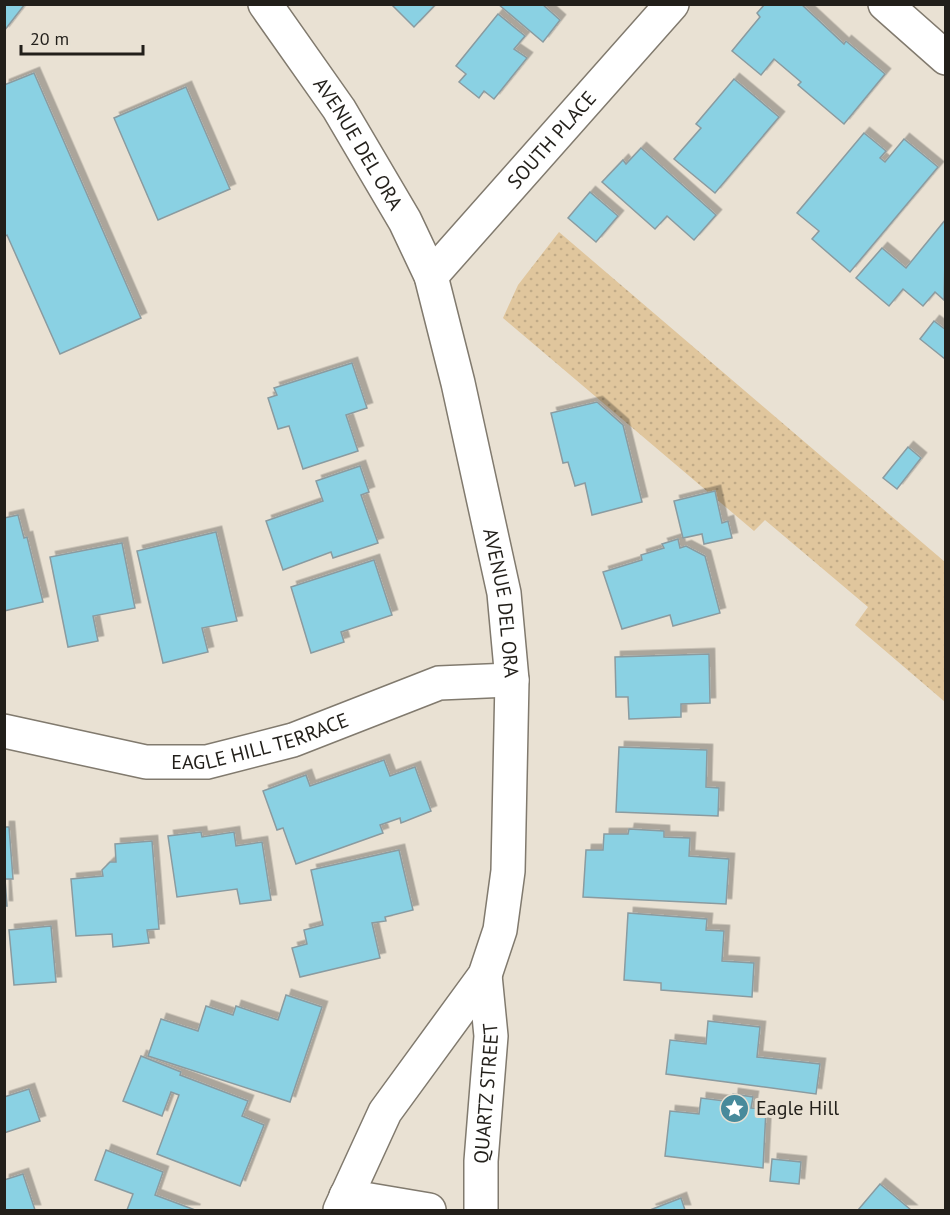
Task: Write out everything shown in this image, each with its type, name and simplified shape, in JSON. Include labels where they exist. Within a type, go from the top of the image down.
[{"type":"street","name":"AVENUE DEL ORA","points":[[265,4],[339,109],[405,221],[431,276],[458,383],[504,593],[512,680],[508,871],[500,930],[485,975],[385,1112],[343,1203]]},
{"type":"street","name":"SOUTH PLACE","points":[[431,276],[672,4]]},
{"type":"street","points":[[885,4],[945,58]]},
{"type":"street","name":"EAGLE HILL TERRACE","points":[[4,731],[146,762],[207,762],[293,740],[439,683],[512,680]]},
{"type":"street","name":"QUARTZ STREET","points":[[481,1210],[481,1161],[491,1036],[485,975]]},
{"type":"street","points":[[343,1203],[429,1210]]},
{"type":"shaded area","points":[[559,232],[945,562],[945,702],[855,625],[868,607],[765,520],[754,531],[503,318],[518,285]]},
{"type":"building","points":[[4,4],[25,4],[4,31]]},
{"type":"building","points":[[391,4],[436,4],[414,27]]},
{"type":"building","points":[[498,4],[542,4],[560,20],[543,42]]},
{"type":"building","points":[[765,4],[801,4],[844,44],[846,41],[885,74],[844,124],[798,85],[801,82],[774,59],[761,75],[732,51],[760,17],[757,13]]},
{"type":"building","points":[[498,14],[525,36],[514,49],[527,58],[494,99],[484,91],[479,98],[459,82],[466,74],[456,66]]},
{"type":"building","points":[[34,73],[141,318],[60,354],[7,235],[4,237],[4,85]]},
{"type":"building","points":[[734,79],[779,117],[715,193],[674,159],[701,128],[696,124]]},
{"type":"building","points":[[186,87],[230,189],[158,220],[114,118]]},
{"type":"building","points":[[864,133],[886,151],[880,158],[885,162],[904,139],[938,167],[850,272],[812,239],[819,231],[797,213]]},
{"type":"building","points":[[641,148],[716,215],[694,240],[667,216],[655,229],[602,182],[623,160],[626,164]]},
{"type":"building","points":[[590,192],[618,216],[596,242],[568,218]]},
{"type":"building","points":[[946,219],[944,300],[935,292],[923,306],[903,289],[889,306],[856,278],[882,248],[906,268]]},
{"type":"building","points":[[934,321],[946,330],[945,359],[920,339]]},
{"type":"building","points":[[352,363],[367,408],[346,415],[358,451],[303,469],[289,426],[278,429],[268,398],[277,395],[274,388]]},
{"type":"building","points":[[597,402],[623,425],[642,502],[592,515],[585,483],[575,486],[568,462],[563,463],[551,413]]},
{"type":"building","points":[[908,447],[921,458],[897,489],[883,478]]},
{"type":"building","points":[[360,466],[369,492],[361,495],[378,543],[333,558],[331,552],[283,570],[266,521],[323,501],[316,481]]},
{"type":"building","points":[[715,491],[722,523],[728,521],[732,538],[704,544],[702,534],[683,538],[674,501]]},
{"type":"building","points":[[18,515],[24,538],[27,537],[43,602],[4,611],[4,518]]},
{"type":"building","points":[[216,532],[237,621],[202,628],[208,652],[163,663],[137,551]]},
{"type":"building","points":[[678,539],[680,548],[686,546],[705,556],[720,613],[673,626],[670,615],[622,629],[603,572],[642,560],[641,555],[664,548],[662,544]]},
{"type":"building","points":[[122,543],[135,608],[93,616],[98,641],[68,647],[50,557]]},
{"type":"building","points":[[374,560],[392,615],[341,632],[344,642],[311,653],[291,587]]},
{"type":"building","points":[[709,654],[710,703],[681,704],[681,717],[629,719],[628,697],[616,697],[615,657]]},
{"type":"building","points":[[619,747],[707,750],[706,787],[719,788],[718,816],[616,812]]},
{"type":"building","points":[[384,760],[390,776],[415,767],[431,811],[401,823],[400,818],[380,825],[383,833],[296,864],[283,828],[277,830],[263,791],[306,775],[310,786]]},
{"type":"building","points":[[4,827],[9,827],[13,879],[5,879],[7,906],[4,906]]},
{"type":"building","points":[[629,829],[664,831],[664,837],[690,838],[689,856],[729,859],[726,904],[583,897],[586,850],[603,850],[604,834],[628,834]]},
{"type":"building","points":[[201,832],[202,837],[234,832],[236,846],[262,842],[271,900],[240,904],[237,889],[177,897],[168,836]]},
{"type":"building","points":[[152,841],[159,929],[147,930],[149,943],[113,947],[112,934],[76,936],[71,879],[103,876],[102,870],[110,862],[116,862],[115,844]]},
{"type":"building","points":[[399,850],[413,910],[385,917],[386,921],[372,923],[380,958],[300,977],[292,948],[307,944],[304,930],[323,925],[311,870]]},
{"type":"building","points":[[628,913],[707,919],[706,930],[724,931],[722,961],[754,963],[752,997],[661,990],[661,983],[624,980]]},
{"type":"building","points":[[51,926],[56,982],[14,985],[9,930]]},
{"type":"building","points":[[286,995],[322,1007],[290,1102],[148,1056],[161,1019],[198,1031],[206,1006],[233,1015],[236,1006],[278,1020]]},
{"type":"building","points":[[708,1021],[760,1027],[757,1057],[820,1064],[816,1094],[666,1074],[670,1040],[706,1044]]},
{"type":"building","points":[[141,1056],[181,1072],[180,1075],[248,1101],[242,1116],[264,1125],[240,1186],[157,1154],[179,1095],[171,1092],[162,1116],[123,1101]]},
{"type":"building","points":[[29,1089],[40,1121],[4,1133],[4,1097]]},
{"type":"building","points":[[733,1094],[753,1097],[751,1108],[766,1109],[763,1168],[665,1156],[670,1111],[699,1114],[701,1098],[732,1102]]},
{"type":"building","points":[[106,1150],[163,1172],[155,1195],[195,1210],[127,1210],[133,1194],[95,1180]]},
{"type":"building","points":[[772,1159],[801,1162],[799,1184],[770,1181]]},
{"type":"building","points":[[23,1174],[35,1210],[4,1210],[4,1180]]},
{"type":"building","points":[[880,1184],[911,1210],[858,1210]]},
{"type":"building","points":[[681,1198],[685,1210],[650,1210]]},
{"type":"place","name":"Eagle Hill","points":[[735,1108]]}]
